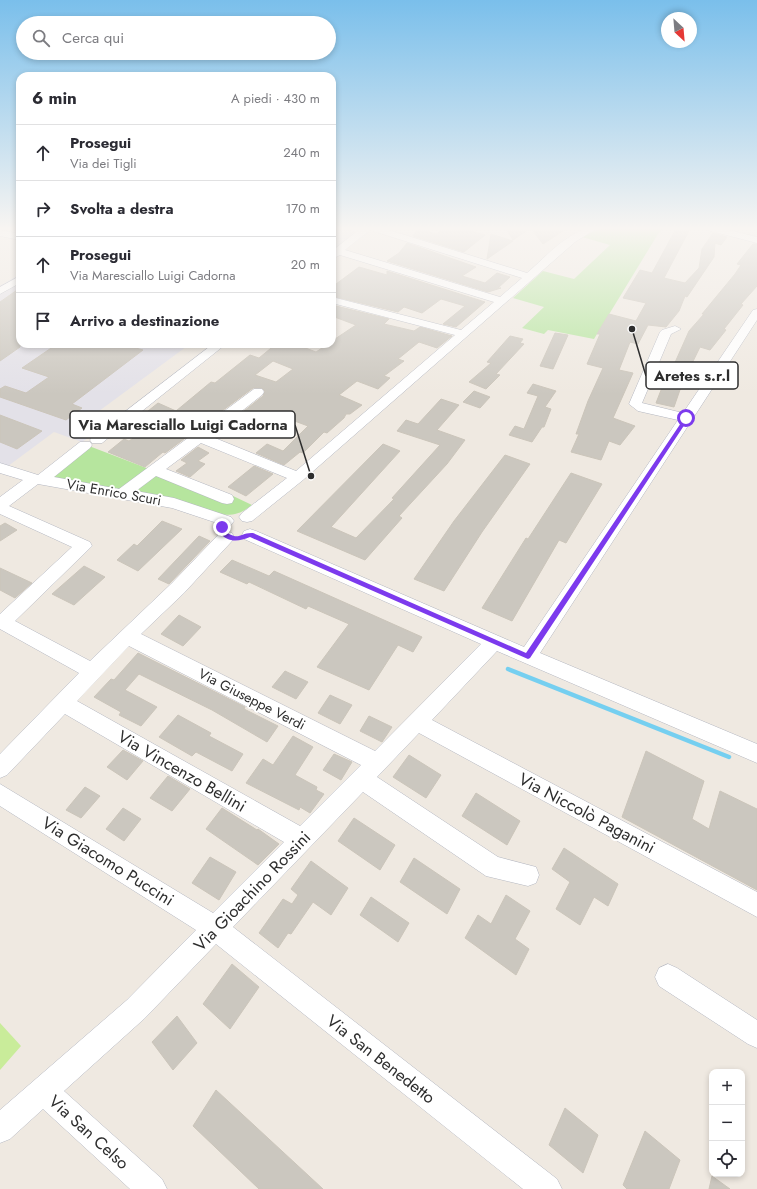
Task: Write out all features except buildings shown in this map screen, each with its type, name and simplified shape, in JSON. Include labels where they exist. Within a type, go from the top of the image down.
[{"type":"street","points":[[0,291],[14,282]]},
{"type":"street","points":[[436,282],[502,301]]},
{"type":"street","points":[[247,517],[298,477],[524,282]]},
{"type":"street","points":[[336,301],[463,334]]},
{"type":"street","points":[[528,656],[757,312]]},
{"type":"street","points":[[675,329],[666,332],[635,404],[643,408],[686,418]]},
{"type":"street","points":[[0,505],[91,443],[215,348]]},
{"type":"street","points":[[122,494],[258,392]]},
{"type":"street","points":[[200,437],[298,477]]},
{"type":"street","name":"Via Enrico Scuri","points":[[0,468],[38,479],[174,503],[226,529]]},
{"type":"street","points":[[154,470],[227,500]]},
{"type":"street","points":[[0,508],[84,546],[1,621],[92,672]]},
{"type":"street","points":[[2,764],[127,636],[178,588],[235,516],[247,517],[253,521],[255,526],[250,534],[236,539],[226,529]]},
{"type":"street","points":[[250,534],[753,755]]},
{"type":"street","name":"Via Giuseppe Verdi","points":[[127,636],[378,762]]},
{"type":"street","name":"Via Gioachino Rossini","points":[[0,1129],[136,1009],[482,657],[494,642]]},
{"type":"street","name":"Via Vincenzo Bellini","points":[[62,703],[302,840]]},
{"type":"street","name":"Via Niccolò Paganini","points":[[417,722],[757,905]]},
{"type":"street","points":[[361,779],[494,868],[528,875]]},
{"type":"street","name":"Via Giacomo Puccini","points":[[0,794],[215,928]]},
{"type":"street","name":"Via San Benedetto","points":[[215,928],[547,1189]]},
{"type":"street","points":[[668,977],[757,1036]]},
{"type":"street","name":"Via San Celso","points":[[44,1091],[152,1189]]},
{"type":"shaded area","points":[[6,282],[16,282],[16,348],[185,348],[95,414],[113,421],[82,442],[54,432],[0,472],[0,286]]},
{"type":"green space","points":[[530,282],[628,282],[594,339],[548,330],[544,334],[522,328],[544,307],[513,298]]},
{"type":"green space","points":[[89,446],[149,469],[226,502],[233,496],[252,505],[235,514],[216,514],[47,477]]},
{"type":"green space","points":[[0,1023],[21,1046],[0,1070]]},
{"type":"waterway","points":[[508,669],[729,757]]},
{"type":"place","name":"Aretes s.r.l","points":[[632,329]]},
{"type":"place","name":"Via Maresciallo Luigi Cadorna","points":[[311,476]]},
{"type":"route","points":[[222,527],[222,532],[226,537],[231,539],[241,539],[250,534],[528,656],[686,418]]}]
